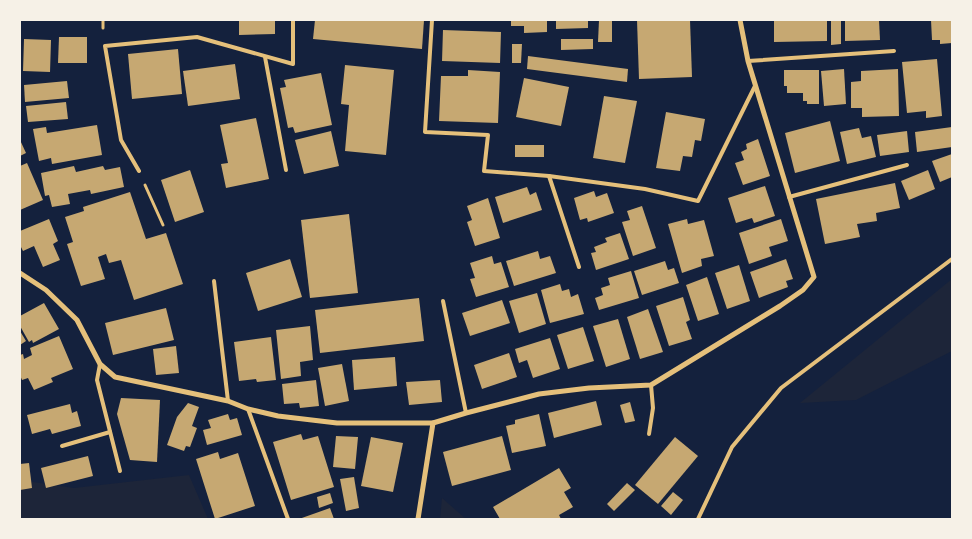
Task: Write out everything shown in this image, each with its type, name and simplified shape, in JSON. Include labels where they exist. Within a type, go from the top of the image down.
[{"type":"street","points":[[20,273],[46,290],[77,320],[100,364],[116,377],[228,400],[248,409],[278,416],[337,423],[433,423],[466,412],[538,394],[589,388],[651,385],[780,306],[803,290],[814,277],[755,86],[740,20]]},
{"type":"street","points":[[418,519],[433,423]]},
{"type":"lane","points":[[139,170],[121,140],[105,46],[197,37],[293,64],[293,20]]},
{"type":"lane","points":[[432,20],[425,132],[488,135],[484,171],[550,176],[645,189],[698,201],[755,86]]},
{"type":"lane","points":[[748,61],[894,51]]},
{"type":"lane","points":[[265,57],[286,170]]},
{"type":"lane","points":[[789,197],[907,165]]},
{"type":"lane","points":[[550,176],[580,267]]},
{"type":"lane","points":[[698,519],[732,447],[780,388],[952,259]]},
{"type":"lane","points":[[214,282],[228,400]]},
{"type":"lane","points":[[443,301],[466,412]]},
{"type":"lane","points":[[100,364],[97,380],[120,471]]},
{"type":"lane","points":[[649,434],[653,408],[651,385]]},
{"type":"lane","points":[[248,409],[288,519]]},
{"type":"lane","points":[[62,446],[110,432]]},
{"type":"path","points":[[139,170],[163,225]]},
{"type":"shaded area","points":[[952,279],[952,351],[856,400],[800,403]]},
{"type":"shaded area","points":[[189,475],[208,519],[20,519],[20,480],[74,488]]},
{"type":"shaded area","points":[[442,498],[466,519],[440,519]]},
{"type":"building","points":[[239,20],[275,20],[275,34],[239,35]]},
{"type":"building","points":[[315,20],[424,20],[422,49],[313,39]]},
{"type":"building","points":[[511,20],[547,20],[547,32],[524,33],[524,26],[511,26]]},
{"type":"building","points":[[556,20],[588,20],[588,28],[556,29]]},
{"type":"building","points":[[599,20],[612,20],[612,42],[598,42]]},
{"type":"building","points":[[637,20],[690,20],[692,77],[639,79]]},
{"type":"building","points":[[774,20],[827,20],[827,41],[774,42]]},
{"type":"building","points":[[831,20],[841,20],[841,44],[831,45]]},
{"type":"building","points":[[845,20],[879,20],[880,40],[845,41]]},
{"type":"building","points":[[931,20],[952,20],[952,43],[940,44],[940,40],[932,40]]},
{"type":"building","points":[[443,30],[501,32],[500,63],[442,61]]},
{"type":"building","points":[[59,37],[87,37],[87,63],[58,63]]},
{"type":"building","points":[[24,39],[51,40],[50,72],[23,71]]},
{"type":"building","points":[[561,39],[593,39],[593,49],[561,50]]},
{"type":"building","points":[[512,44],[522,44],[521,63],[512,63]]},
{"type":"building","points":[[178,49],[182,94],[132,99],[128,54]]},
{"type":"building","points":[[528,56],[628,69],[627,82],[527,69]]},
{"type":"building","points":[[937,59],[942,116],[926,118],[926,111],[907,113],[902,62]]},
{"type":"building","points":[[235,64],[240,99],[188,106],[183,71]]},
{"type":"building","points":[[345,65],[394,70],[386,155],[345,151],[349,105],[341,104]]},
{"type":"building","points":[[844,69],[846,104],[824,106],[821,71]]},
{"type":"building","points":[[898,69],[899,116],[862,117],[862,108],[851,108],[851,82],[861,81],[861,71]]},
{"type":"building","points":[[468,70],[500,72],[498,123],[439,121],[441,76],[468,76]]},
{"type":"building","points":[[784,70],[819,70],[819,104],[807,104],[807,101],[803,101],[803,93],[787,93],[787,86],[784,86]]},
{"type":"building","points":[[321,73],[332,125],[295,133],[293,127],[288,128],[280,88],[286,87],[284,80]]},
{"type":"building","points":[[524,78],[569,87],[561,126],[516,117]]},
{"type":"building","points":[[67,81],[69,98],[25,102],[24,85]]},
{"type":"building","points":[[604,96],[637,101],[625,163],[593,158]]},
{"type":"building","points":[[66,102],[68,119],[28,122],[26,106]]},
{"type":"building","points":[[666,112],[705,119],[701,141],[695,140],[692,157],[683,156],[680,171],[656,168]]},
{"type":"building","points":[[256,118],[269,179],[226,188],[221,164],[228,163],[220,125]]},
{"type":"building","points":[[830,121],[840,161],[795,173],[785,133]]},
{"type":"building","points":[[97,125],[102,155],[52,164],[51,158],[39,161],[33,129],[46,127],[47,133]]},
{"type":"building","points":[[952,127],[952,147],[917,152],[915,132]]},
{"type":"building","points":[[859,128],[862,138],[871,136],[876,157],[847,164],[840,132]]},
{"type":"building","points":[[331,131],[339,166],[304,174],[295,140]]},
{"type":"building","points":[[907,131],[909,152],[880,156],[877,135]]},
{"type":"building","points":[[758,139],[770,176],[743,185],[735,163],[744,160],[741,152],[747,149],[746,144]]},
{"type":"building","points":[[20,140],[26,153],[20,156]]},
{"type":"building","points":[[515,145],[544,145],[544,157],[515,157]]},
{"type":"building","points":[[952,154],[952,177],[940,182],[932,161]]},
{"type":"building","points":[[27,163],[43,200],[20,210],[20,166]]},
{"type":"building","points":[[74,166],[76,172],[103,166],[105,170],[120,167],[124,187],[91,194],[90,190],[68,194],[70,204],[52,207],[49,195],[45,196],[41,173]]},
{"type":"building","points":[[190,170],[204,212],[175,222],[161,180]]},
{"type":"building","points":[[928,170],[935,189],[909,200],[901,181]]},
{"type":"building","points":[[895,183],[900,208],[876,213],[877,221],[857,224],[860,237],[825,244],[816,199]]},
{"type":"building","points":[[765,186],[775,216],[754,223],[752,218],[736,223],[728,198]]},
{"type":"building","points":[[527,187],[530,195],[536,192],[542,210],[503,223],[495,197]]},
{"type":"building","points":[[594,191],[596,197],[607,193],[614,213],[588,222],[587,218],[580,220],[574,198]]},
{"type":"building","points":[[130,192],[146,239],[166,233],[183,284],[134,300],[121,260],[109,263],[106,254],[98,257],[105,279],[81,286],[67,244],[73,242],[65,217],[84,211],[83,207]]},
{"type":"building","points":[[488,198],[500,238],[475,246],[467,222],[472,220],[467,206]]},
{"type":"building","points":[[642,206],[656,248],[633,256],[622,222],[630,220],[627,211]]},
{"type":"building","points":[[349,214],[358,293],[310,298],[301,220]]},
{"type":"building","points":[[49,219],[58,241],[53,244],[60,260],[43,267],[34,246],[23,251],[20,245],[20,231]]},
{"type":"building","points":[[687,219],[688,224],[704,220],[714,256],[701,259],[702,266],[682,273],[668,224]]},
{"type":"building","points":[[781,219],[788,241],[769,247],[772,256],[749,264],[739,233]]},
{"type":"building","points":[[620,233],[629,259],[596,270],[591,253],[596,252],[594,247],[607,242],[605,238]]},
{"type":"building","points":[[538,251],[540,259],[550,256],[556,273],[514,286],[506,261]]},
{"type":"building","points":[[492,256],[494,264],[501,262],[509,287],[476,297],[470,279],[475,278],[470,263]]},
{"type":"building","points":[[290,259],[302,297],[258,311],[246,273]]},
{"type":"building","points":[[786,259],[793,279],[786,281],[788,287],[759,298],[750,272]]},
{"type":"building","points":[[665,261],[668,270],[674,268],[679,283],[642,295],[634,271]]},
{"type":"building","points":[[739,265],[750,301],[727,309],[715,273]]},
{"type":"building","points":[[631,271],[639,298],[599,310],[595,298],[603,295],[601,288],[610,285],[608,278]]},
{"type":"building","points":[[707,277],[719,314],[698,321],[686,285]]},
{"type":"building","points":[[560,284],[562,291],[569,289],[571,297],[578,294],[584,314],[550,323],[541,290]]},
{"type":"building","points":[[537,293],[546,324],[519,333],[509,301]]},
{"type":"building","points":[[683,297],[690,320],[686,322],[692,339],[669,346],[656,306]]},
{"type":"building","points":[[419,298],[424,341],[320,353],[315,310]]},
{"type":"building","points":[[502,300],[510,323],[470,336],[462,313]]},
{"type":"building","points":[[44,303],[59,329],[33,343],[32,340],[29,342],[20,326],[20,316]]},
{"type":"building","points":[[166,308],[174,340],[113,355],[105,323]]},
{"type":"building","points":[[648,309],[663,352],[640,359],[627,317]]},
{"type":"building","points":[[618,319],[630,359],[606,367],[593,326]]},
{"type":"building","points":[[310,326],[313,360],[300,362],[301,376],[281,379],[276,330]]},
{"type":"building","points":[[583,327],[594,361],[568,369],[557,335]]},
{"type":"building","points":[[20,331],[26,341],[20,345]]},
{"type":"building","points":[[59,336],[73,369],[51,378],[53,382],[34,390],[28,378],[22,380],[20,375],[20,355],[23,354],[24,359],[32,355],[30,348]]},
{"type":"building","points":[[271,337],[276,380],[257,382],[256,379],[239,381],[234,342]]},
{"type":"building","points":[[550,338],[560,369],[533,378],[527,360],[519,363],[515,349]]},
{"type":"building","points":[[176,346],[179,373],[156,375],[153,349]]},
{"type":"building","points":[[509,353],[517,377],[482,389],[474,365]]},
{"type":"building","points":[[395,357],[397,386],[354,390],[352,360]]},
{"type":"building","points":[[342,364],[349,401],[325,406],[318,368]]},
{"type":"building","points":[[316,380],[319,406],[300,408],[299,403],[284,404],[282,384]]},
{"type":"building","points":[[440,380],[442,402],[409,405],[406,382]]},
{"type":"building","points":[[121,398],[160,400],[157,462],[130,460],[117,414]]},
{"type":"building","points":[[596,401],[602,425],[554,438],[548,413]]},
{"type":"building","points":[[630,402],[635,421],[625,423],[620,405]]},
{"type":"building","points":[[188,403],[199,407],[192,426],[197,428],[190,447],[186,446],[184,451],[167,445],[177,417]]},
{"type":"building","points":[[70,404],[72,413],[77,411],[81,426],[52,434],[50,429],[32,434],[27,415]]},
{"type":"building","points":[[228,414],[230,420],[237,418],[242,435],[207,445],[203,430],[211,428],[208,420]]},
{"type":"building","points":[[539,414],[546,446],[512,453],[506,426],[515,424],[515,420]]},
{"type":"building","points":[[301,434],[303,440],[318,436],[334,487],[291,500],[273,442]]},
{"type":"building","points":[[336,436],[358,437],[355,469],[333,467]]},
{"type":"building","points":[[502,436],[511,470],[452,486],[443,452]]},
{"type":"building","points":[[371,437],[403,443],[393,492],[361,486]]},
{"type":"building","points":[[675,437],[698,456],[658,504],[635,485]]},
{"type":"building","points":[[218,452],[220,459],[238,453],[255,506],[215,519],[196,459]]},
{"type":"building","points":[[88,456],[93,476],[46,488],[41,468]]},
{"type":"building","points":[[29,463],[32,488],[20,490],[20,464]]},
{"type":"building","points":[[559,468],[571,488],[564,492],[573,507],[559,515],[561,519],[500,519],[493,507]]},
{"type":"building","points":[[354,477],[359,508],[346,511],[340,479]]},
{"type":"building","points":[[627,483],[635,490],[614,511],[607,504]]},
{"type":"building","points":[[673,492],[683,500],[671,515],[661,506]]},
{"type":"building","points":[[330,493],[333,503],[319,508],[317,497]]},
{"type":"building","points":[[330,508],[334,519],[299,519]]}]
